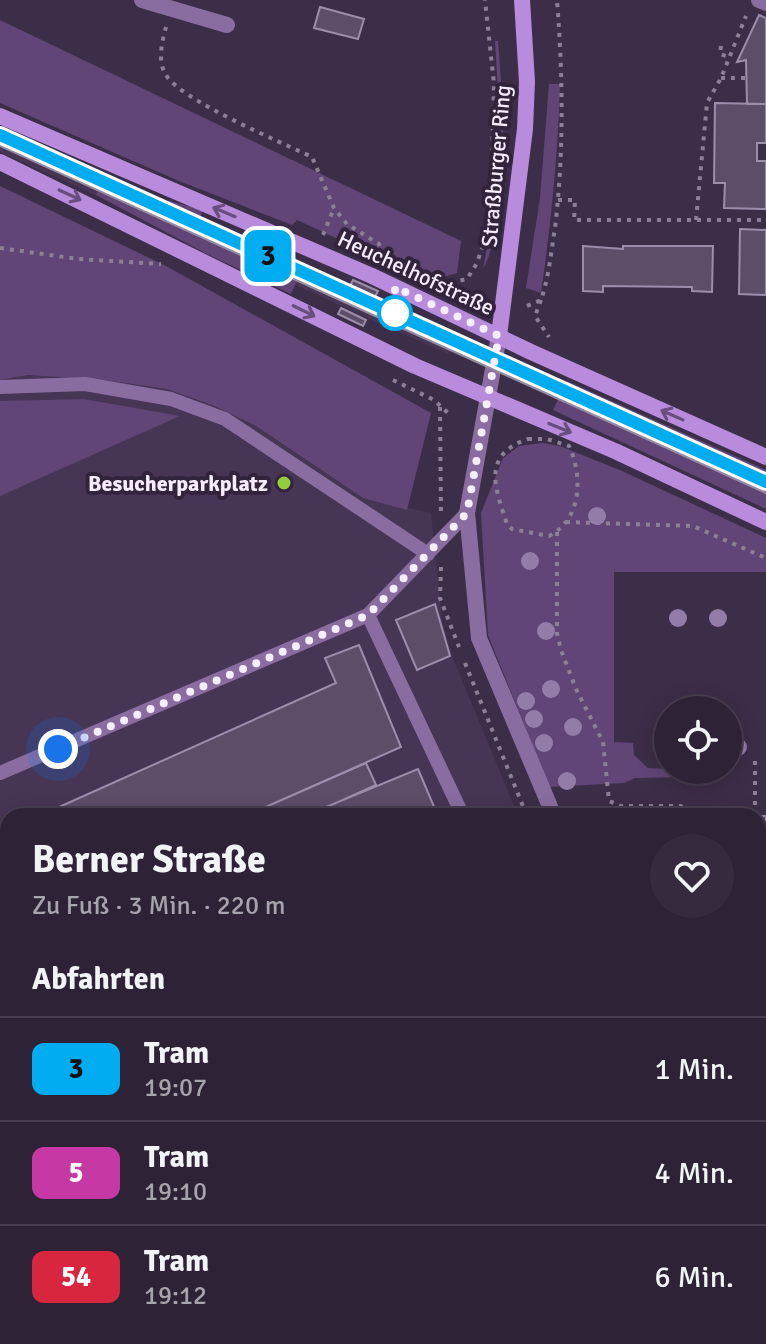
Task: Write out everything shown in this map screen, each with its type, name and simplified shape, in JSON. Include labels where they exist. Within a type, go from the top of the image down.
[{"type":"main road","name":"Straßburger Ring","points":[[499,336],[525,129],[527,82],[522,0]]},
{"type":"main road","name":"Heuchelhofstraße","points":[[0,116],[316,251],[766,457]]},
{"type":"main road","points":[[0,162],[410,364],[615,451],[766,522]]},
{"type":"street","points":[[142,0],[227,25]]},
{"type":"street","points":[[499,336],[467,513],[479,638],[551,808]]},
{"type":"lane","points":[[0,387],[85,384],[171,399],[225,419],[428,554]]},
{"type":"lane","points":[[0,773],[368,615],[467,513]]},
{"type":"lane","points":[[368,615],[459,808]]},
{"type":"path","points":[[431,285],[467,279],[477,263],[486,236],[491,193],[494,84],[485,0]]},
{"type":"path","points":[[557,0],[562,64],[558,200],[548,281],[535,316],[548,336],[559,342]]},
{"type":"path","points":[[696,220],[707,103],[758,3]]},
{"type":"path","points":[[721,46],[720,54],[729,57]]},
{"type":"path","points":[[160,47],[166,75],[188,96],[312,157],[334,208],[347,224],[379,244],[387,263],[394,268]]},
{"type":"path","points":[[721,78],[747,78]]},
{"type":"path","points":[[558,200],[575,200],[574,220],[766,220]]},
{"type":"path","points":[[316,251],[334,208]]},
{"type":"path","points":[[0,248],[78,259],[168,264]]},
{"type":"path","points":[[527,306],[541,300]]},
{"type":"path","points":[[528,439],[547,439],[569,446],[575,459],[577,498],[566,522],[549,536],[512,529],[507,524],[493,483],[500,458],[513,444],[528,439]]},
{"type":"path","points":[[566,522],[693,526],[766,558]]},
{"type":"path","points":[[557,532],[556,612],[559,642],[576,689],[603,742],[609,801],[621,806],[682,808]]},
{"type":"path","points":[[755,755],[755,805]]},
{"type":"shaded area","points":[[0,20],[461,241],[457,273],[424,279],[297,220],[292,225],[179,181],[0,103]]},
{"type":"shaded area","points":[[495,41],[498,41],[502,95],[502,189],[492,246],[483,269],[494,209],[499,109]]},
{"type":"shaded area","points":[[549,84],[560,84],[554,189],[541,293],[526,288],[540,198]]},
{"type":"shaded area","points":[[0,128],[457,336],[454,347],[448,354],[0,152]]},
{"type":"shaded area","points":[[105,176],[166,200],[203,210],[199,220],[304,267],[291,294],[96,195]]},
{"type":"shaded area","points":[[0,186],[166,266],[431,413],[407,510],[363,498],[256,426],[212,405],[167,389],[104,380],[28,375],[0,380]]},
{"type":"shaded area","points":[[28,375],[104,380],[167,389],[212,405],[256,426],[363,498],[431,513],[442,620],[453,658],[515,808],[0,808],[0,380]]},
{"type":"shaded area","points":[[567,381],[766,470],[766,509],[553,410]]},
{"type":"shaded area","points":[[84,399],[180,416],[0,496],[0,401]]},
{"type":"shaded area","points":[[542,443],[560,446],[622,471],[766,538],[766,572],[614,572],[614,742],[633,743],[634,755],[648,768],[654,768],[654,778],[635,778],[624,783],[549,787],[488,635],[481,513],[503,458],[519,446]]},
{"type":"building","points":[[320,7],[364,19],[358,39],[314,28]]},
{"type":"building","points":[[759,15],[766,18],[766,104],[747,104],[746,60],[737,62]]},
{"type":"building","points":[[715,103],[766,104],[766,143],[757,143],[757,161],[766,161],[766,209],[724,208],[725,183],[714,183]]},
{"type":"building","points":[[740,229],[766,230],[766,295],[739,294]]},
{"type":"building","points":[[583,246],[623,249],[623,246],[713,246],[712,292],[692,291],[692,287],[603,286],[603,292],[583,291]]},
{"type":"building","points":[[353,280],[378,291],[375,297],[350,286]]},
{"type":"building","points":[[341,308],[366,320],[363,326],[338,314]]},
{"type":"building","points":[[435,604],[450,656],[417,670],[396,620]]},
{"type":"building","points":[[359,645],[401,747],[263,808],[57,808],[336,683],[325,658]]},
{"type":"building","points":[[366,763],[376,785],[325,808],[263,808]]},
{"type":"building","points":[[418,769],[435,808],[323,808]]},
{"type":"tram line","name":"3","points":[[0,135],[766,482]]},
{"type":"tram line","points":[[0,146],[766,493]]},
{"type":"place","name":"Besucherparkplatz","points":[[284,483]]},
{"type":"route","points":[[58,749],[368,615],[467,513],[499,336],[395,287],[395,313]]}]
